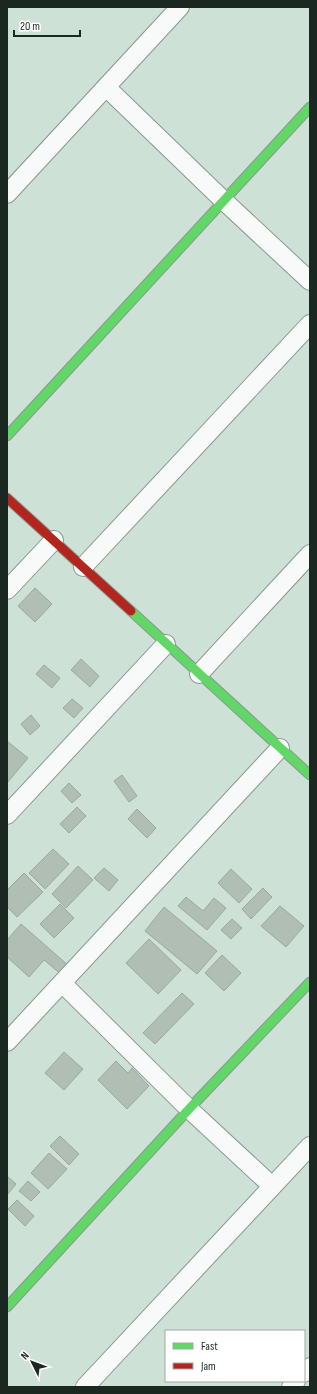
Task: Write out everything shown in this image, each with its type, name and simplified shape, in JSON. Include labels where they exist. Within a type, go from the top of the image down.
[{"type":"street","points":[[7,194],[106,88],[172,10]]},
{"type":"street","points":[[106,88],[310,281]]},
{"type":"street","points":[[7,436],[310,106]]},
{"type":"street","points":[[83,567],[310,324]]},
{"type":"street","points":[[7,498],[309,773]]},
{"type":"street","points":[[7,590],[54,540]]},
{"type":"street","points":[[199,674],[310,554]]},
{"type":"street","points":[[7,815],[166,644]]},
{"type":"street","points":[[7,1042],[280,748]]},
{"type":"street","points":[[7,1308],[190,1109],[310,982]]},
{"type":"street","points":[[62,983],[190,1109],[272,1186]]},
{"type":"street","points":[[85,1387],[310,1146]]},
{"type":"building","points":[[35,588],[52,604],[35,622],[18,606]]},
{"type":"building","points":[[81,659],[99,676],[90,687],[71,670]]},
{"type":"building","points":[[44,665],[60,678],[52,688],[36,674]]},
{"type":"building","points":[[72,699],[83,708],[74,718],[63,708]]},
{"type":"building","points":[[31,715],[40,726],[30,735],[21,724]]},
{"type":"building","points":[[7,741],[28,758],[7,783]]},
{"type":"building","points":[[122,775],[137,796],[129,802],[114,781]]},
{"type":"building","points":[[69,783],[81,795],[72,803],[61,791]]},
{"type":"building","points":[[77,807],[86,816],[69,833],[60,824]]},
{"type":"building","points":[[137,809],[156,828],[147,838],[128,819]]},
{"type":"building","points":[[53,849],[69,864],[45,889],[29,873]]},
{"type":"building","points":[[78,866],[93,880],[66,908],[52,894]]},
{"type":"building","points":[[104,868],[118,880],[109,891],[94,878]]},
{"type":"building","points":[[231,869],[252,889],[239,903],[218,883]]},
{"type":"building","points":[[24,873],[43,892],[17,917],[7,907],[7,890]]},
{"type":"building","points":[[263,888],[272,897],[251,919],[242,909]]},
{"type":"building","points":[[186,897],[203,911],[214,898],[226,908],[207,930],[178,906]]},
{"type":"building","points":[[60,904],[74,918],[54,938],[40,924]]},
{"type":"building","points":[[280,906],[304,926],[286,947],[261,926]]},
{"type":"building","points":[[164,907],[217,951],[197,974],[145,931]]},
{"type":"building","points":[[232,919],[242,928],[231,939],[221,930]]},
{"type":"building","points":[[21,924],[69,966],[62,975],[44,960],[29,977],[7,957],[7,940]]},
{"type":"building","points":[[149,939],[181,970],[158,994],[126,963]]},
{"type":"building","points":[[222,955],[241,973],[224,991],[205,973]]},
{"type":"building","points":[[182,993],[194,1004],[155,1044],[143,1033]]},
{"type":"building","points":[[64,1052],[83,1069],[64,1090],[45,1073]]},
{"type":"building","points":[[116,1061],[128,1073],[132,1068],[149,1086],[127,1109],[98,1080]]},
{"type":"building","points":[[60,1136],[79,1154],[69,1165],[50,1146]]},
{"type":"building","points":[[49,1153],[67,1169],[48,1189],[31,1173]]},
{"type":"building","points":[[7,1176],[16,1184],[7,1195]]},
{"type":"building","points":[[28,1181],[40,1192],[31,1201],[19,1191]]},
{"type":"building","points":[[17,1200],[34,1216],[25,1226],[8,1209]]},
{"type":"traffic: fast","points":[[7,436],[310,107]]},
{"type":"traffic: fast","points":[[131,611],[310,775]]},
{"type":"traffic: fast","points":[[7,1307],[189,1109],[310,982]]},
{"type":"traffic: jam","points":[[7,498],[131,611]]}]
